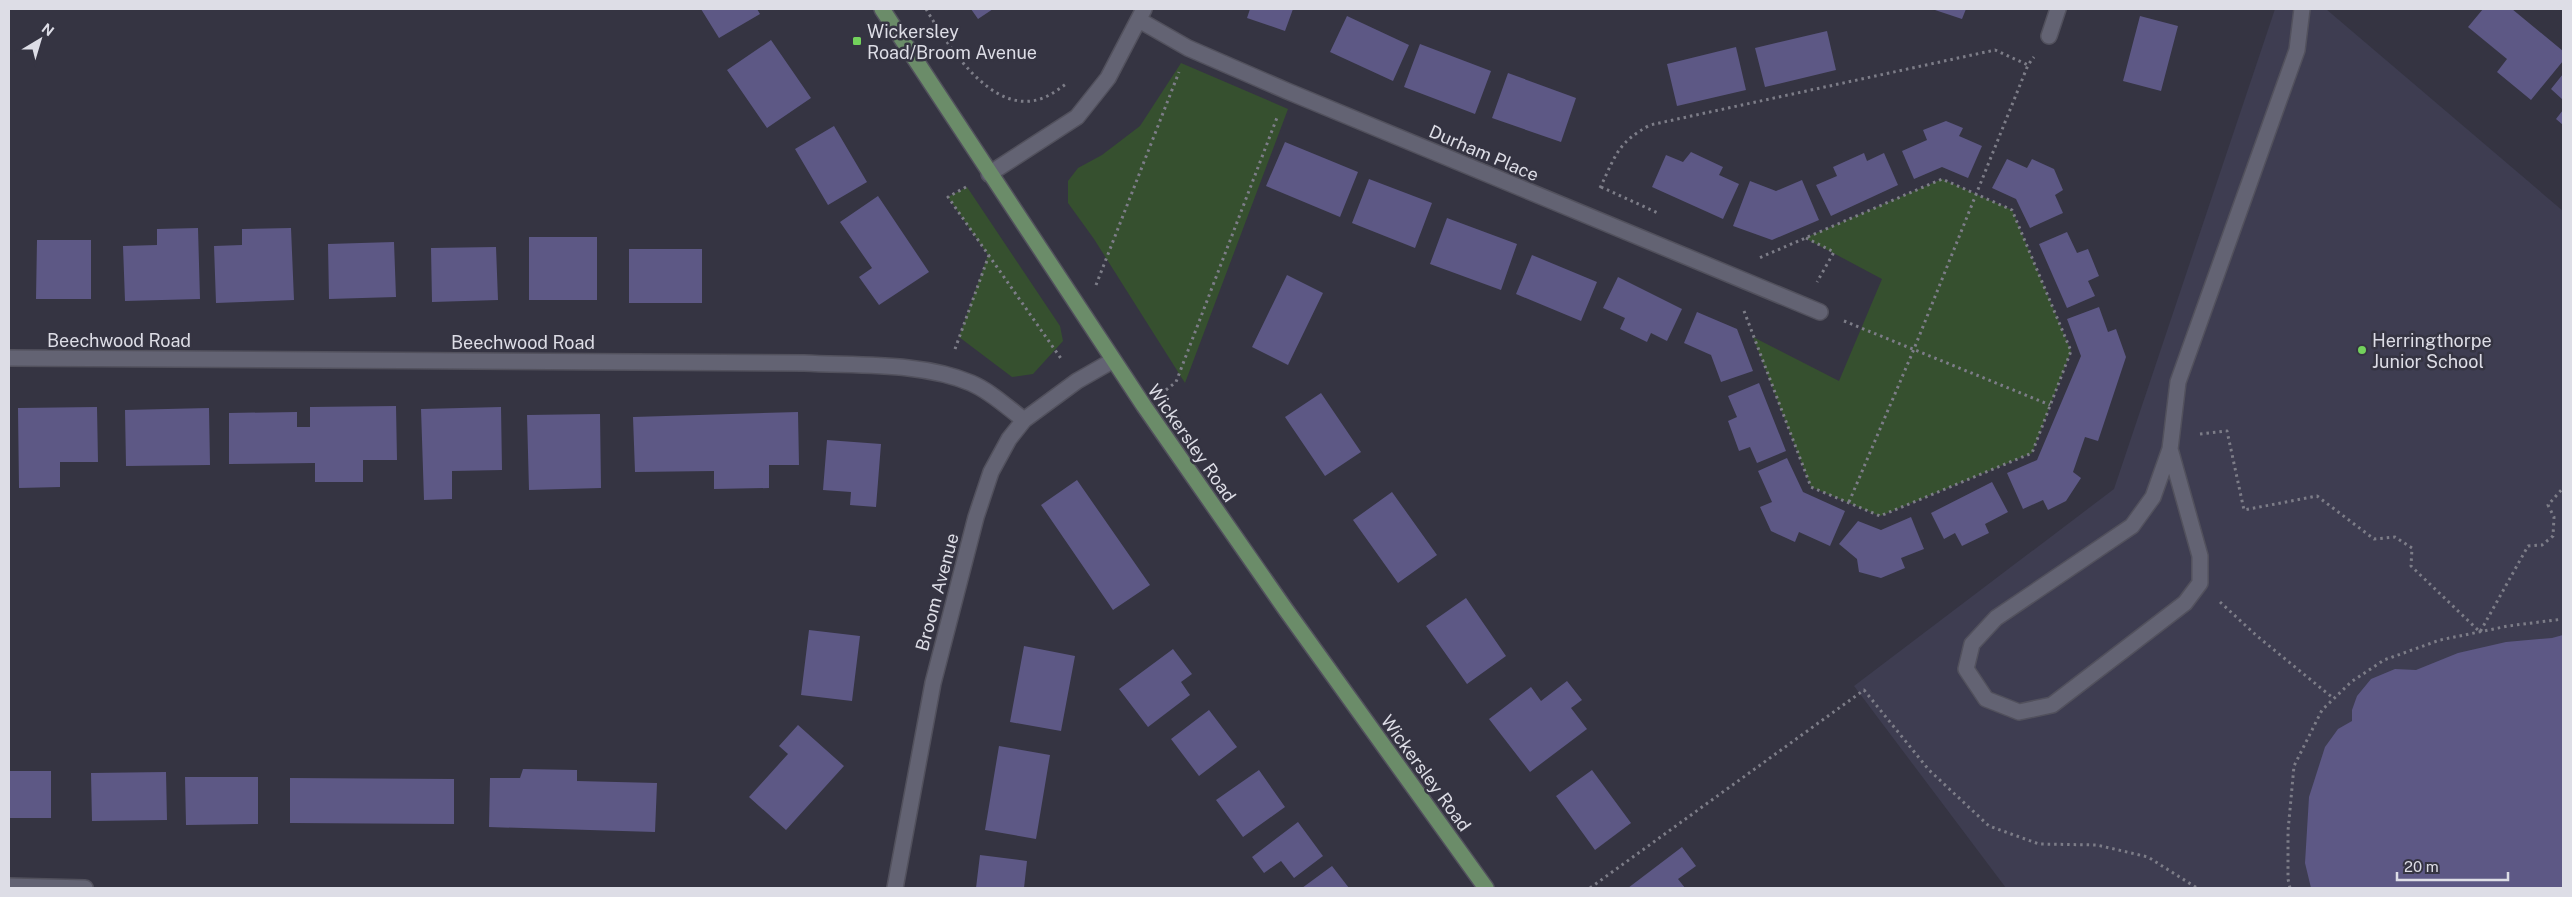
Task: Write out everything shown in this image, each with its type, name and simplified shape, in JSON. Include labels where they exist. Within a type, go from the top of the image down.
[{"type":"main road","name":"Wickersley Road","points":[[882,9],[1112,361],[1286,610],[1486,888]]},
{"type":"street","points":[[2049,36],[2058,9]]},
{"type":"street","points":[[2170,443],[2200,556],[2200,583],[2185,603],[2052,705],[2019,712],[1986,699],[1966,669],[1972,644],[1996,618],[2132,526],[2153,497],[2170,443],[2178,382],[2298,50],[2302,9]]},
{"type":"street","points":[[989,174],[1077,117],[1108,78],[1141,14]]},
{"type":"street","name":"Durham Place","points":[[1141,14],[1188,48],[1287,91],[1820,312]]},
{"type":"street","name":"Beechwood Road","points":[[9,358],[804,363],[915,369],[946,373],[973,383],[1024,420]]},
{"type":"street","name":"Broom Avenue","points":[[895,888],[933,683],[976,517],[991,472],[1009,439],[1024,420],[1077,381],[1112,361]]},
{"type":"street","points":[[9,886],[85,888]]},
{"type":"path","points":[[926,9],[951,50],[980,82],[1005,96],[1022,101],[1042,99],[1073,79]]},
{"type":"path","points":[[1849,502],[1914,349],[2028,65],[2049,36]]},
{"type":"path","points":[[1083,316],[1112,247],[1188,48]]},
{"type":"path","points":[[1587,216],[1618,150],[1630,136],[1650,125],[1995,50],[2028,65]]},
{"type":"path","points":[[1144,406],[1176,382],[1287,91]]},
{"type":"path","points":[[989,174],[948,197],[1077,381]]},
{"type":"path","points":[[1734,276],[1746,317],[1811,487],[1880,516],[2032,453],[2071,351],[2012,210],[1942,179],[1759,258],[1750,254]]},
{"type":"path","points":[[1601,187],[1662,215]]},
{"type":"path","points":[[1805,306],[1834,252],[1806,238]]},
{"type":"path","points":[[946,373],[988,255]]},
{"type":"path","points":[[1820,312],[2050,405]]},
{"type":"path","points":[[2170,443],[2227,431],[2244,510],[2317,496],[2374,539],[2395,537],[2412,548],[2411,566],[2480,632]]},
{"type":"path","points":[[2480,632],[2528,546],[2542,545],[2553,536],[2554,517],[2548,505],[2563,488]]},
{"type":"path","points":[[2200,583],[2257,636],[2334,698]]},
{"type":"path","points":[[2290,888],[2288,879],[2288,831],[2294,766],[2322,710],[2334,698],[2351,682],[2384,660],[2440,640],[2563,619]]},
{"type":"path","points":[[1590,888],[1864,690],[1929,770],[1989,826],[2039,844],[2097,845],[2148,857],[2198,888]]},
{"type":"shaded area","name":"Herringthorpe Junior School","points":[[2275,9],[2326,9],[2563,211],[2563,888],[2006,888],[1854,686],[2114,489]]},
{"type":"green space","points":[[1181,63],[1288,109],[1185,383],[1094,239],[1068,203],[1068,181],[1078,168],[1102,155],[1140,126]]},
{"type":"green space","points":[[1942,179],[2012,210],[2071,351],[2032,453],[1880,516],[1811,487],[1753,337],[1839,381],[1882,279],[1805,238]]},
{"type":"green space","points":[[967,187],[1060,326],[1063,341],[1033,374],[1012,377],[959,337],[988,255],[948,197]]},
{"type":"building","points":[[701,9],[757,9],[760,14],[719,38]]},
{"type":"building","points":[[971,9],[993,9],[978,19]]},
{"type":"building","points":[[1250,9],[1293,9],[1285,31],[1247,18]]},
{"type":"building","points":[[1932,9],[1966,9],[1962,19]]},
{"type":"building","points":[[2483,9],[2512,9],[2563,51],[2563,61],[2531,100],[2497,72],[2507,59],[2468,27]]},
{"type":"building","points":[[1347,16],[1409,45],[1393,81],[1330,52]]},
{"type":"building","points":[[2140,16],[2178,26],[2161,91],[2123,81]]},
{"type":"building","points":[[1827,31],[1836,70],[1765,87],[1755,48]]},
{"type":"building","points":[[771,40],[811,98],[767,128],[727,70]]},
{"type":"building","points":[[1420,44],[1491,71],[1475,114],[1404,87]]},
{"type":"building","points":[[1736,47],[1746,90],[1677,106],[1667,64]]},
{"type":"building","points":[[1508,73],[1576,98],[1561,142],[1492,118]]},
{"type":"building","points":[[2563,74],[2563,100],[2551,89]]},
{"type":"building","points":[[2563,110],[2563,125],[2556,119]]},
{"type":"building","points":[[1946,121],[1963,128],[1959,136],[1982,146],[1968,178],[1942,167],[1914,179],[1902,151],[1927,140],[1923,130]]},
{"type":"building","points":[[834,126],[867,182],[828,205],[795,149]]},
{"type":"building","points":[[1285,142],[1358,172],[1340,217],[1266,186]]},
{"type":"building","points":[[1691,152],[1723,167],[1719,175],[1739,184],[1723,219],[1652,187],[1666,155],[1683,162]]},
{"type":"building","points":[[1864,153],[1867,161],[1884,153],[1898,185],[1831,216],[1816,185],[1837,176],[1833,167]]},
{"type":"building","points":[[2007,159],[2027,168],[2032,159],[2054,169],[2063,190],[2055,195],[2063,213],[2030,228],[2016,199],[1992,188]]},
{"type":"building","points":[[1369,179],[1432,203],[1415,248],[1352,223]]},
{"type":"building","points":[[1802,180],[1819,220],[1772,240],[1733,226],[1750,181],[1776,191]]},
{"type":"building","points":[[878,196],[929,272],[879,305],[859,277],[872,268],[840,222]]},
{"type":"building","points":[[1447,218],[1517,244],[1501,290],[1430,264]]},
{"type":"building","points":[[198,228],[200,299],[125,301],[123,246],[157,245],[157,229]]},
{"type":"building","points":[[291,228],[294,300],[216,303],[214,246],[242,245],[242,229]]},
{"type":"building","points":[[2067,232],[2077,253],[2088,249],[2099,276],[2088,281],[2095,296],[2067,308],[2039,244]]},
{"type":"building","points":[[529,237],[597,237],[597,300],[529,300]]},
{"type":"building","points":[[37,240],[91,240],[91,299],[36,299]]},
{"type":"building","points":[[394,242],[396,297],[329,299],[328,244]]},
{"type":"building","points":[[496,247],[498,300],[432,302],[431,248]]},
{"type":"building","points":[[629,249],[702,249],[702,303],[629,303]]},
{"type":"building","points":[[1532,255],[1597,282],[1581,321],[1516,294]]},
{"type":"building","points":[[1287,275],[1323,293],[1288,365],[1252,347]]},
{"type":"building","points":[[1618,277],[1682,309],[1667,341],[1651,333],[1647,342],[1620,329],[1625,318],[1603,308]]},
{"type":"building","points":[[2099,307],[2108,332],[2116,329],[2126,357],[2098,441],[2085,437],[2073,472],[2081,478],[2066,501],[2048,510],[2043,500],[2023,509],[2007,473],[2037,460],[2081,356],[2067,319]]},
{"type":"building","points":[[1697,312],[1737,329],[1753,371],[1721,382],[1711,355],[1684,343]]},
{"type":"building","points":[[1759,383],[1786,451],[1757,463],[1750,447],[1739,451],[1728,421],[1737,417],[1728,396]]},
{"type":"building","points":[[1321,393],[1361,452],[1325,476],[1285,417]]},
{"type":"building","points":[[396,406],[397,460],[363,460],[363,482],[315,482],[315,463],[229,464],[229,413],[297,412],[297,427],[310,427],[310,407]]},
{"type":"building","points":[[97,407],[98,462],[60,462],[60,487],[19,488],[18,408]]},
{"type":"building","points":[[501,407],[502,470],[452,471],[452,499],[424,500],[421,409]]},
{"type":"building","points":[[209,408],[210,465],[126,466],[125,410]]},
{"type":"building","points":[[798,412],[799,465],[769,465],[769,488],[714,489],[714,471],[635,472],[633,417]]},
{"type":"building","points":[[600,414],[601,488],[529,490],[527,415]]},
{"type":"building","points":[[827,440],[881,444],[876,507],[850,505],[851,492],[823,490]]},
{"type":"building","points":[[1787,458],[1803,492],[1845,511],[1830,546],[1799,532],[1795,542],[1771,531],[1760,507],[1772,502],[1758,471]]},
{"type":"building","points":[[1077,480],[1150,585],[1113,610],[1041,505]]},
{"type":"building","points":[[1992,482],[2008,512],[1985,524],[1989,533],[1962,546],[1955,533],[1944,539],[1931,513]]},
{"type":"building","points":[[1392,492],[1437,555],[1398,583],[1353,520]]},
{"type":"building","points":[[1911,517],[1924,549],[1901,558],[1905,568],[1881,578],[1859,572],[1857,559],[1839,544],[1858,521],[1881,530]]},
{"type":"building","points":[[1466,598],[1506,656],[1467,684],[1426,626]]},
{"type":"building","points":[[809,630],[860,636],[852,701],[801,695]]},
{"type":"building","points":[[2563,635],[2563,888],[2311,888],[2305,863],[2309,797],[2325,747],[2338,729],[2352,721],[2352,710],[2357,696],[2371,679],[2395,669],[2416,670],[2458,653],[2506,642],[2552,638]]},
{"type":"building","points":[[1024,646],[1075,656],[1061,731],[1010,722]]},
{"type":"building","points":[[1173,649],[1192,674],[1181,682],[1190,695],[1148,727],[1119,689]]},
{"type":"building","points":[[1567,681],[1582,700],[1571,708],[1587,729],[1530,772],[1489,719],[1531,687],[1541,701]]},
{"type":"building","points":[[1209,710],[1237,747],[1199,776],[1171,739]]},
{"type":"building","points":[[798,725],[844,766],[786,830],[749,797],[788,754],[779,746]]},
{"type":"building","points":[[999,746],[1050,755],[1036,839],[985,830]]},
{"type":"building","points":[[523,769],[577,770],[577,781],[657,783],[655,832],[489,827],[490,778],[520,778]]},
{"type":"building","points":[[1259,770],[1285,807],[1243,837],[1216,800]]},
{"type":"building","points":[[1592,770],[1631,823],[1595,850],[1556,796]]},
{"type":"building","points":[[9,771],[51,771],[51,818],[9,818]]},
{"type":"building","points":[[166,772],[167,820],[92,821],[91,773]]},
{"type":"building","points":[[185,777],[258,777],[258,824],[186,825]]},
{"type":"building","points":[[290,778],[454,779],[454,824],[290,823]]},
{"type":"building","points":[[1298,822],[1323,856],[1294,878],[1281,861],[1264,873],[1252,857]]},
{"type":"building","points":[[1682,847],[1696,866],[1678,879],[1685,888],[1628,888]]},
{"type":"building","points":[[980,855],[1027,861],[1024,888],[976,888]]},
{"type":"building","points":[[1332,866],[1349,888],[1302,888]]},
{"type":"place","name":"Wickersley Road/Broom Avenue","points":[[857,41]]},
{"type":"place","name":"Herringthorpe Junior School","points":[[2362,350]]}]
